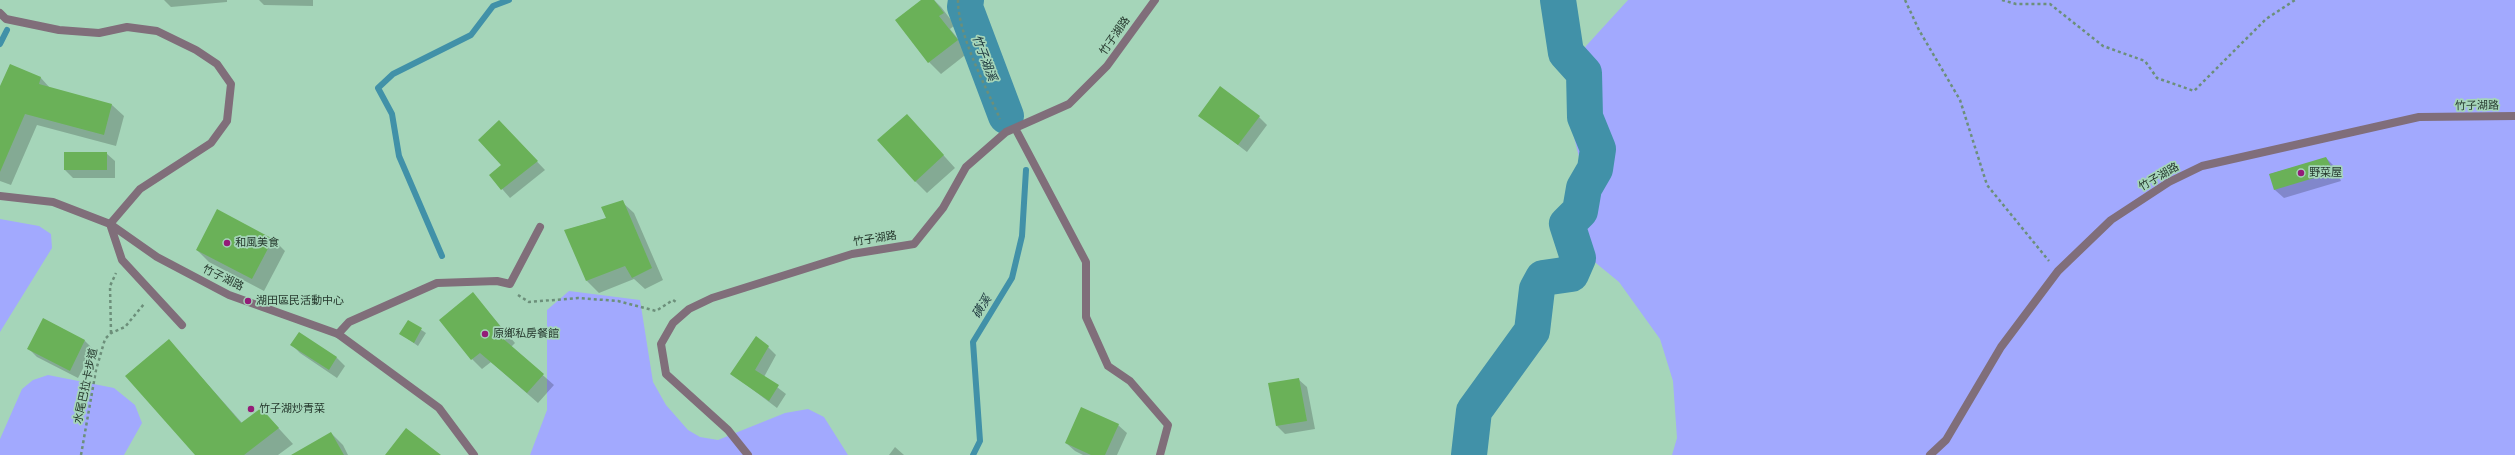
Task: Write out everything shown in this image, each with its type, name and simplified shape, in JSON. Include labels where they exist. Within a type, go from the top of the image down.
[{"type":"street","name":"竹子湖路","points":[[748,455],[728,430],[666,374],[661,344],[673,323],[689,309],[712,298],[852,254],[914,244],[943,208],[966,167],[1006,132],[1045,117],[1069,104],[1107,66],[1155,0]]},
{"type":"street","points":[[0,13],[6,19],[59,30],[99,33],[127,27],[157,31],[196,50],[217,64],[231,84],[227,121],[211,143],[140,189],[110,224],[122,260],[182,325]]},
{"type":"street","name":"竹子湖路","points":[[1930,455],[1946,440],[2001,347],[2058,271],[2111,220],[2169,182],[2202,166],[2419,117],[2515,116]]},
{"type":"street","points":[[1015,128],[1086,262],[1086,317],[1108,366],[1130,381],[1168,425],[1160,455]]},
{"type":"street","name":"竹子湖路","points":[[0,196],[53,202],[110,224],[156,256],[229,295],[338,334],[439,408],[474,455]]},
{"type":"street","points":[[338,334],[349,322],[437,283],[497,281],[510,284],[540,228]]},
{"type":"path","points":[[958,0],[958,12],[979,73],[1006,132]]},
{"type":"path","points":[[1905,0],[1919,30],[1960,100],[1987,184],[2058,271]]},
{"type":"path","points":[[2002,0],[2016,4],[2050,4],[2103,46],[2145,61],[2157,78],[2194,90],[2266,19],[2295,0]]},
{"type":"path","points":[[122,260],[110,286],[111,333],[126,327],[139,312],[151,293]]},
{"type":"path","points":[[510,284],[515,294],[529,302],[578,298],[618,301],[656,311],[673,300],[689,309]]},
{"type":"path","name":"水尾巴拉卡步道","points":[[81,455],[96,370],[105,339],[111,333]]},
{"type":"shaded area","points":[[1628,0],[2515,0],[2515,455],[1672,455],[1677,438],[1673,381],[1660,339],[1619,282],[1591,259],[1578,235],[1579,157],[1569,117],[1571,76],[1586,46]]},
{"type":"shaded area","points":[[0,219],[39,226],[51,234],[52,248],[0,332]]},
{"type":"shaded area","points":[[569,291],[640,300],[653,382],[666,405],[688,430],[700,437],[718,440],[785,413],[808,409],[824,417],[848,455],[530,455],[547,410],[547,310]]},
{"type":"shaded area","points":[[48,375],[114,388],[135,405],[142,423],[124,455],[0,455],[0,439],[22,389],[33,380]]},
{"type":"building","points":[[921,0],[934,0],[944,13],[939,16],[958,40],[928,63],[895,20]]},
{"type":"building","points":[[10,64],[41,77],[39,84],[112,104],[104,135],[25,114],[0,172],[0,86]]},
{"type":"building","points":[[1220,86],[1260,116],[1238,145],[1198,116]]},
{"type":"building","points":[[907,114],[944,155],[915,182],[877,140]]},
{"type":"building","points":[[499,120],[538,161],[501,190],[489,175],[501,165],[478,140]]},
{"type":"building","points":[[64,152],[107,152],[107,170],[64,170]]},
{"type":"building","name":"野菜屋","points":[[2326,157],[2334,172],[2274,190],[2269,174]]},
{"type":"building","points":[[623,200],[652,268],[632,278],[625,266],[586,281],[564,230],[606,218],[601,207]]},
{"type":"building","points":[[217,209],[273,239],[252,279],[196,250]]},
{"type":"building","points":[[473,292],[505,332],[500,336],[544,374],[527,393],[480,353],[471,360],[439,320]]},
{"type":"building","points":[[43,318],[85,340],[70,371],[27,349]]},
{"type":"building","points":[[408,320],[422,328],[414,343],[399,334]]},
{"type":"building","points":[[299,332],[337,357],[329,370],[290,345]]},
{"type":"building","points":[[756,336],[769,346],[755,370],[779,385],[769,401],[730,374]]},
{"type":"building","points":[[169,339],[241,423],[261,408],[279,428],[244,455],[195,455],[125,376]]},
{"type":"building","points":[[1299,378],[1307,421],[1276,426],[1268,383]]},
{"type":"building","points":[[1081,407],[1119,424],[1105,455],[1091,455],[1065,443]]},
{"type":"building","points":[[406,428],[441,455],[385,455]]},
{"type":"building","points":[[331,432],[344,455],[291,455]]},
{"type":"waterway","points":[[442,256],[399,156],[392,114],[378,88],[393,74],[471,35],[493,6],[509,0]]},
{"type":"waterway","name":"竹子湖溪","points":[[966,0],[965,7],[1006,116]]},
{"type":"waterway","points":[[1469,455],[1474,411],[1532,331],[1537,289],[1543,278],[1571,274],[1578,258],[1567,224],[1580,211],[1584,188],[1595,169],[1598,149],[1585,117],[1584,73],[1566,53],[1558,0]]},
{"type":"waterway","points":[[0,44],[7,30]]},
{"type":"waterway","name":"磺溪","points":[[973,455],[980,441],[973,342],[1012,278],[1022,236],[1026,170]]},
{"type":"place","name":"野菜屋","points":[[2301,173]]},
{"type":"place","name":"和風美食","points":[[227,243]]},
{"type":"place","name":"湖田區民活動中心","points":[[248,301]]},
{"type":"place","name":"原鄉私房餐館","points":[[485,334]]},
{"type":"place","name":"竹子湖炒青菜","points":[[251,409]]}]
